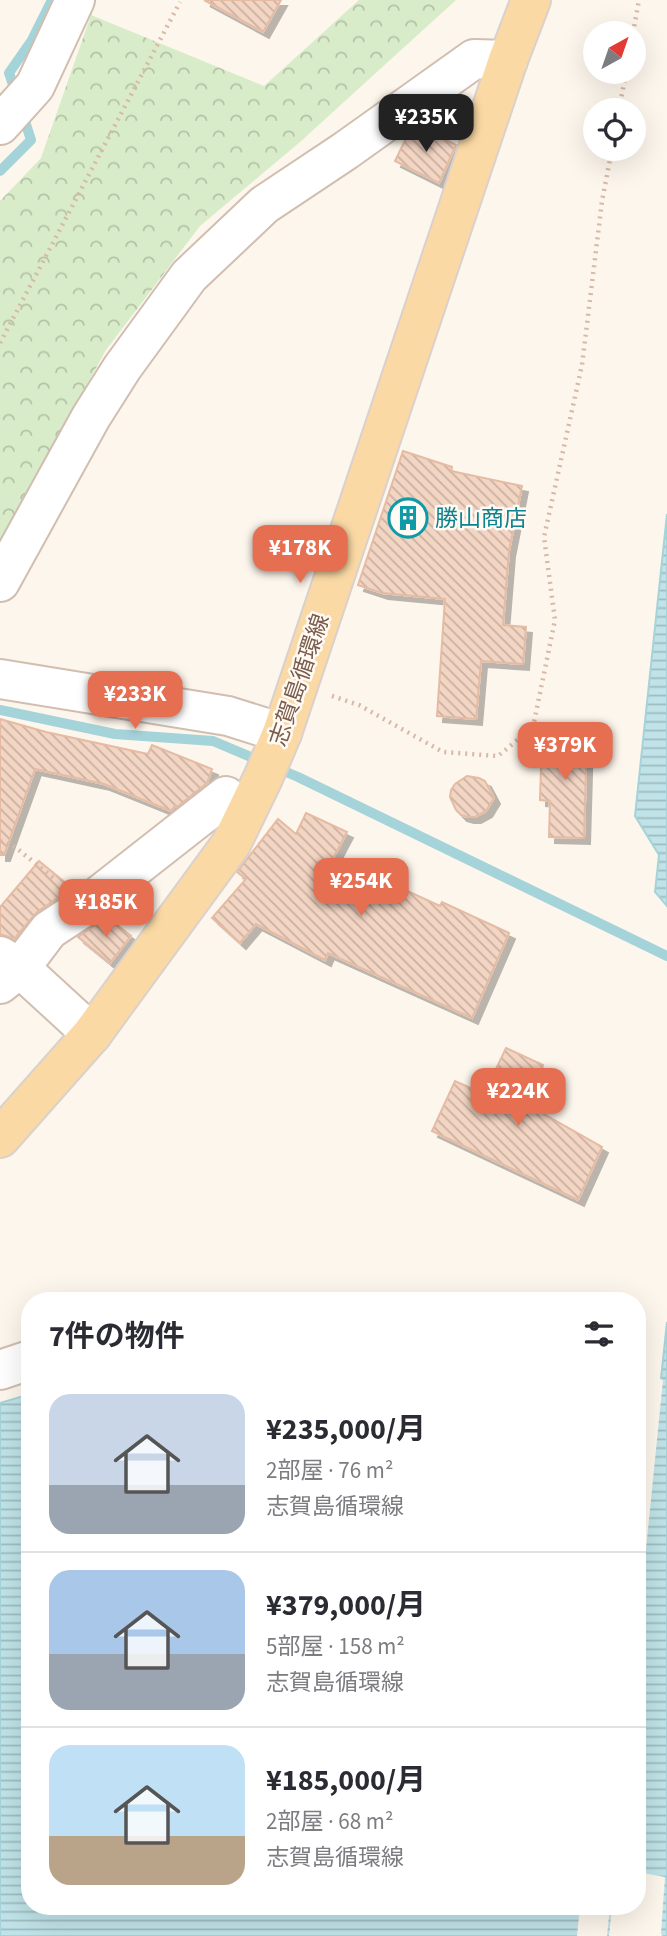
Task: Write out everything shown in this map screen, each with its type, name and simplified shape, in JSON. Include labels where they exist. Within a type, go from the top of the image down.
[{"type":"main road","name":"志賀島循環線","points":[[0,1138],[92,1034],[230,844],[263,778],[282,733],[508,60],[531,0]]},
{"type":"street","points":[[0,125],[35,86],[75,0]]},
{"type":"street","points":[[0,582],[91,417],[122,368],[189,276],[264,205],[474,59],[508,60]]},
{"type":"street","points":[[0,679],[229,716],[282,733]]},
{"type":"street","points":[[92,1034],[7,969],[49,930],[87,905],[226,796]]},
{"type":"street","points":[[0,1370],[21,1363]]},
{"type":"path","points":[[635,21],[639,0]]},
{"type":"path","points":[[0,343],[180,2]]},
{"type":"path","points":[[298,684],[359,705],[443,752],[498,756],[533,727],[555,620],[544,537],[582,365],[602,201],[610,161]]},
{"type":"path","points":[[0,841],[15,847],[87,905]]},
{"type":"green space","points":[[359,0],[456,0],[300,142],[200,226],[106,350],[0,543],[0,201],[41,158],[91,15],[264,86]]},
{"type":"water","points":[[667,514],[667,906],[655,892],[659,855],[635,816]]},
{"type":"water","points":[[667,1322],[667,1936],[0,1936],[0,1403],[21,1397],[21,1915],[646,1915],[646,1519]]},
{"type":"pier","points":[[658,1378],[663,1380],[646,1549],[646,1488]]},
{"type":"pier","points":[[646,1874],[665,1877],[662,1936],[609,1936],[611,1915],[646,1915]]},
{"type":"pier","points":[[579,1915],[609,1915],[607,1936],[577,1936]]},
{"type":"building","points":[[204,0],[281,0],[263,32]]},
{"type":"building","points":[[417,126],[456,145],[439,183],[395,161],[409,132]]},
{"type":"building","points":[[403,451],[452,467],[451,471],[522,486],[509,551],[503,625],[526,627],[523,664],[481,661],[476,719],[437,716],[445,599],[382,593],[358,585]]},
{"type":"building","points":[[0,719],[148,754],[152,745],[212,769],[207,783],[171,811],[104,784],[35,769],[4,855],[0,855]]},
{"type":"building","points":[[542,732],[587,734],[584,838],[549,837],[550,801],[540,800]]},
{"type":"building","points":[[467,776],[485,781],[494,798],[486,811],[475,817],[461,815],[450,797],[455,784]]},
{"type":"building","points":[[306,813],[347,832],[330,864],[386,887],[388,882],[440,906],[442,902],[509,933],[472,1018],[328,953],[325,960],[256,924],[240,943],[212,918],[246,879],[237,872],[278,819],[296,834]]},
{"type":"building","points":[[39,861],[72,888],[37,912],[14,939],[0,934],[0,907]]},
{"type":"building","points":[[107,917],[131,936],[110,963],[78,937]]},
{"type":"building","points":[[506,1048],[543,1065],[528,1105],[602,1147],[578,1200],[432,1131],[455,1081],[484,1094]]},
{"type":"waterway","points":[[17,96],[9,73],[32,40],[52,0]]},
{"type":"waterway","points":[[0,171],[31,140],[22,112]]},
{"type":"waterway","points":[[0,710],[115,734],[213,741],[298,777],[667,956]]},
{"type":"place","name":"勝山商店","points":[[408,518]]}]
